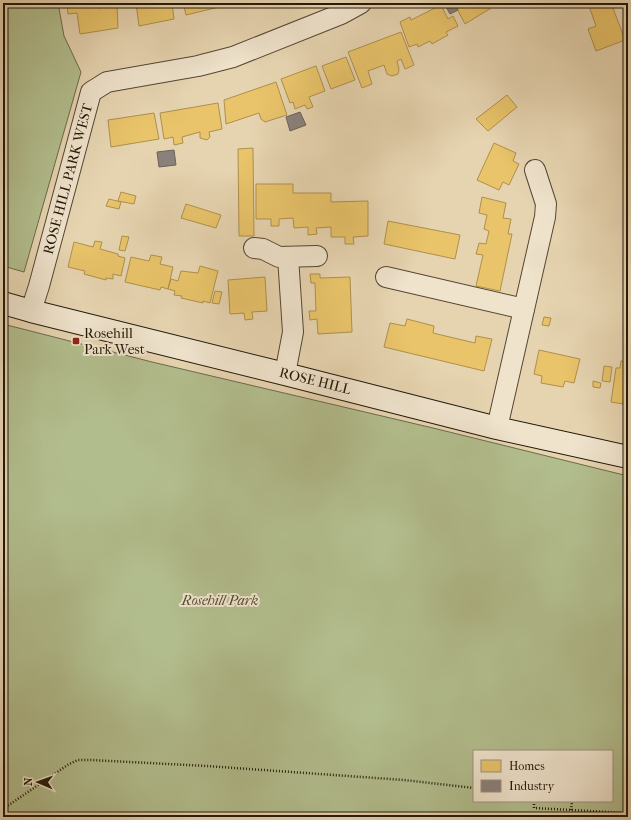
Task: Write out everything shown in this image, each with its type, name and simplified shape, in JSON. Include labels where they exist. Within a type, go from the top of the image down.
[{"type":"main road","name":"ROSE HILL","points":[[3,303],[497,428],[628,457]]},
{"type":"street","name":"ROSE HILL PARK WEST","points":[[31,311],[91,92],[107,82],[198,66],[232,57],[341,14],[361,3]]},
{"type":"street","points":[[497,428],[545,217],[546,204],[535,170]]},
{"type":"street","points":[[254,248],[263,249],[279,256],[317,256]]},
{"type":"street","points":[[285,374],[293,332],[288,257]]},
{"type":"street","points":[[386,277],[524,309]]},
{"type":"path","points":[[3,809],[69,764],[78,760],[207,766],[388,779],[473,788]]},
{"type":"path","points":[[534,802],[534,808],[628,813]]},
{"type":"path","points":[[571,810],[572,802]]},
{"type":"green space","points":[[3,3],[58,3],[64,36],[81,72],[24,272],[3,266]]},
{"type":"green space","name":"Rosehill Park","points":[[3,324],[152,362],[433,428],[628,476],[628,817],[3,817]]},
{"type":"building: Homes","points":[[67,3],[98,3],[99,8],[117,6],[118,28],[80,34],[77,13],[68,14]]},
{"type":"building: Homes","points":[[136,3],[172,3],[174,19],[139,26]]},
{"type":"building: Homes","points":[[183,3],[218,3],[219,7],[186,15]]},
{"type":"building: Homes","points":[[454,3],[488,3],[491,8],[465,24]]},
{"type":"building: Homes","points":[[597,3],[611,3],[625,40],[596,51],[588,29],[596,26],[589,6]]},
{"type":"building: Homes","points":[[441,5],[448,19],[453,16],[458,26],[446,32],[448,35],[432,44],[430,41],[418,47],[417,44],[409,47],[400,22],[410,17],[411,20]]},
{"type":"building: Homes","points":[[401,32],[414,65],[405,69],[401,59],[397,61],[399,69],[398,74],[392,76],[387,74],[384,65],[368,71],[372,84],[362,88],[348,52]]},
{"type":"building: Homes","points":[[346,57],[355,80],[331,89],[322,66]]},
{"type":"building: Homes","points":[[316,66],[325,91],[309,97],[313,107],[307,109],[305,105],[295,109],[293,102],[290,103],[281,79]]},
{"type":"building: Homes","points":[[276,82],[287,115],[265,122],[261,119],[259,113],[226,124],[224,100]]},
{"type":"building: Homes","points":[[507,95],[517,107],[488,131],[476,119]]},
{"type":"building: Homes","points":[[218,103],[222,129],[209,132],[210,137],[207,140],[200,138],[200,132],[182,137],[183,143],[174,145],[173,137],[164,139],[160,113]]},
{"type":"building: Homes","points":[[154,113],[159,139],[111,147],[108,120]]},
{"type":"building: Homes","points":[[494,143],[516,153],[513,161],[519,164],[509,185],[503,182],[499,190],[477,180]]},
{"type":"building: Homes","points":[[253,148],[254,236],[239,236],[238,149]]},
{"type":"building: Homes","points":[[256,184],[293,184],[293,193],[331,193],[331,202],[368,201],[368,236],[353,237],[354,244],[345,244],[345,237],[331,237],[331,227],[316,228],[317,234],[308,235],[308,227],[294,228],[293,218],[279,219],[279,226],[271,226],[271,219],[256,219]]},
{"type":"building: Homes","points":[[121,192],[136,196],[134,204],[118,201]]},
{"type":"building: Homes","points":[[482,197],[506,203],[503,218],[511,219],[508,234],[512,234],[500,291],[476,286],[483,255],[476,254],[479,243],[486,244],[489,231],[484,229],[487,215],[479,213]]},
{"type":"building: Homes","points":[[109,199],[121,202],[119,209],[106,206]]},
{"type":"building: Homes","points":[[186,204],[221,215],[216,228],[181,218]]},
{"type":"building: Homes","points":[[388,221],[460,235],[455,259],[384,244]]},
{"type":"building: Homes","points":[[122,236],[129,237],[125,251],[119,250]]},
{"type":"building: Homes","points":[[95,241],[102,242],[100,249],[118,254],[118,256],[125,258],[121,276],[113,274],[113,279],[106,278],[106,280],[84,274],[85,271],[68,267],[74,242],[93,247]]},
{"type":"building: Homes","points":[[151,255],[162,257],[160,264],[173,267],[168,289],[161,287],[160,290],[125,282],[131,257],[149,261]]},
{"type":"building: Homes","points":[[200,266],[218,271],[210,303],[181,298],[182,296],[174,295],[175,291],[168,289],[171,279],[178,281],[181,271],[198,273]]},
{"type":"building: Homes","points":[[310,274],[320,274],[320,278],[350,277],[352,332],[318,334],[317,319],[310,320],[309,311],[316,311],[315,283],[311,283]]},
{"type":"building: Homes","points":[[265,277],[267,311],[252,312],[253,319],[245,320],[244,313],[230,314],[228,280]]},
{"type":"building: Homes","points":[[215,291],[222,292],[219,304],[212,303]]},
{"type":"building: Homes","points":[[544,317],[551,318],[549,326],[542,325]]},
{"type":"building: Homes","points":[[407,319],[434,326],[433,333],[475,343],[476,336],[492,339],[484,371],[384,347],[390,323],[405,326]]},
{"type":"building: Homes","points":[[539,350],[580,359],[574,383],[565,381],[563,387],[541,383],[542,376],[534,374]]},
{"type":"building: Homes","points":[[621,361],[628,362],[628,403],[623,402],[623,404],[611,402],[616,368],[620,368]]},
{"type":"building: Homes","points":[[604,366],[612,367],[610,382],[602,381]]},
{"type":"building: Homes","points":[[593,381],[601,383],[600,388],[593,387]]},
{"type":"building: Industry","points":[[444,3],[454,3],[458,10],[450,14]]},
{"type":"building: Industry","points":[[300,112],[306,125],[290,131],[286,117]]},
{"type":"building: Industry","points":[[174,150],[176,165],[159,167],[157,152]]},
{"type":"place","name":"Rosehill Park West","points":[[76,341]]}]
